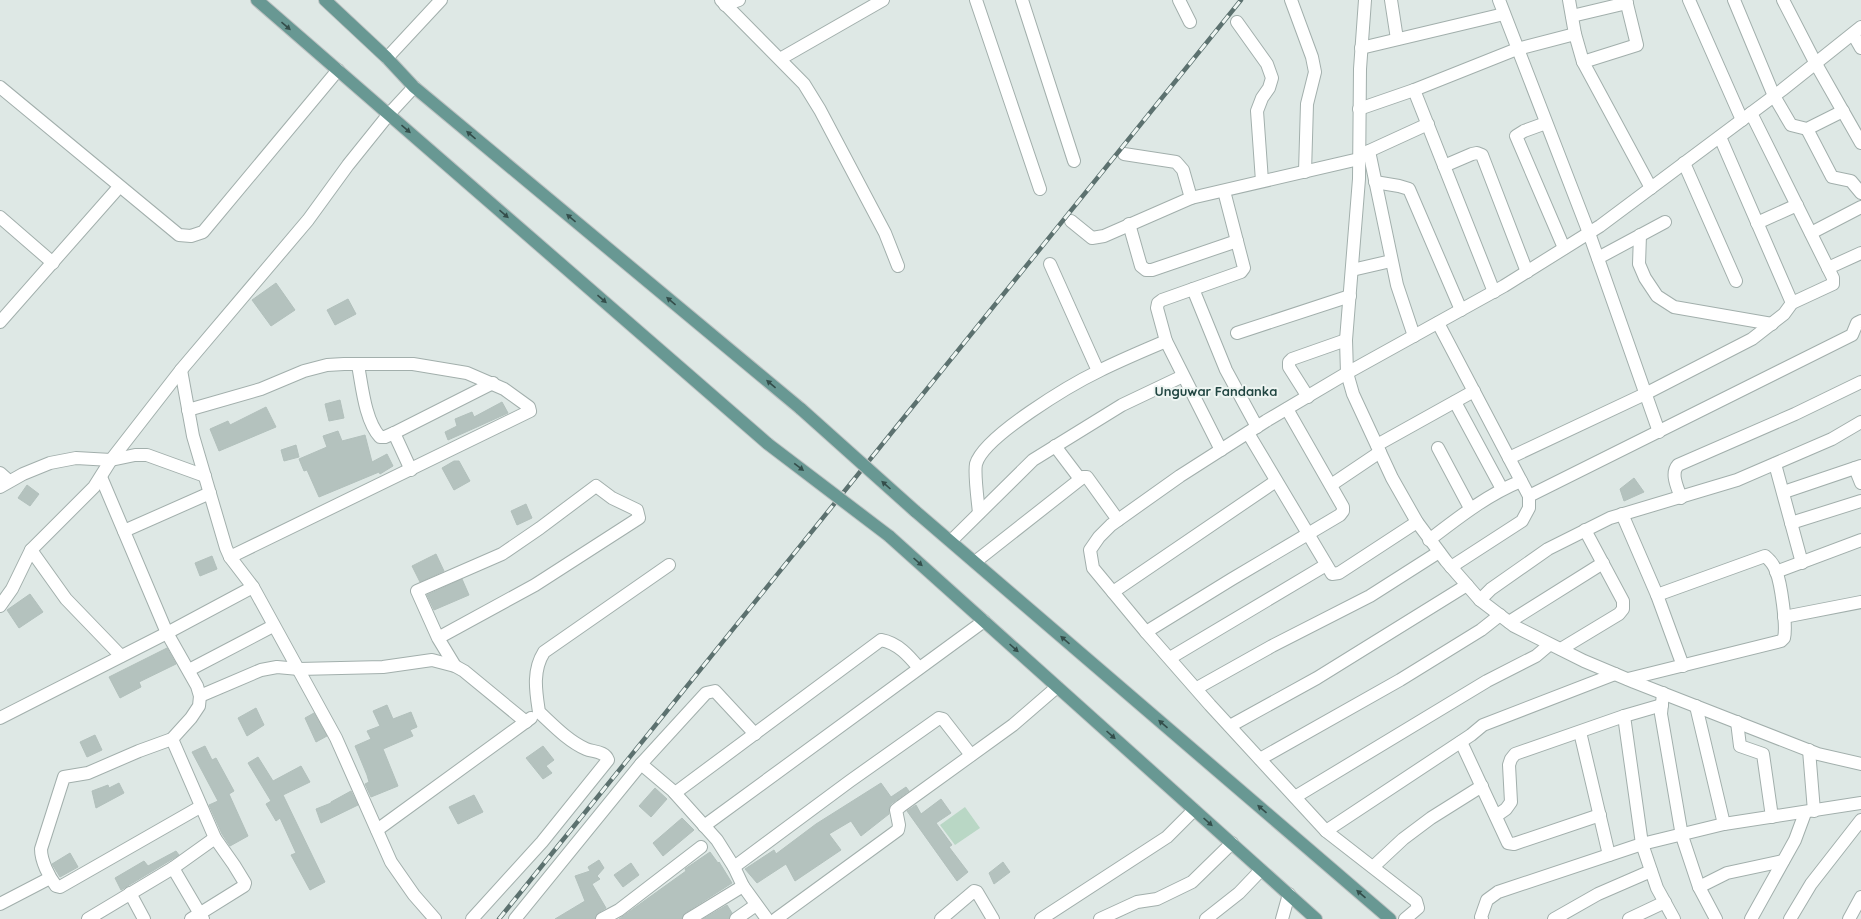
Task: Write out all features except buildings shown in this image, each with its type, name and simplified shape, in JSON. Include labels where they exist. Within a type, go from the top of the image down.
[{"type":"main road","points":[[257,0],[768,444],[889,536],[1316,919]]},
{"type":"main road","points":[[325,0],[414,87],[801,409],[950,542],[1390,919]]},
{"type":"street","points":[[386,58],[441,0]]},
{"type":"street","points":[[723,2],[740,0]]},
{"type":"street","points":[[780,59],[883,0]]},
{"type":"street","points":[[976,0],[1040,189]]},
{"type":"street","points":[[1022,0],[1074,161]]},
{"type":"street","points":[[1179,0],[1190,22]]},
{"type":"street","points":[[1291,0],[1312,57],[1314,72],[1307,104],[1305,172]]},
{"type":"street","points":[[1365,0],[1361,48],[1359,159],[1346,340],[1347,374],[1353,394],[1378,448],[1417,522],[1429,540],[1480,600],[1505,619],[1549,645],[1561,649],[1584,662],[1628,679],[1662,699],[1696,706],[1818,754],[1861,764]]},
{"type":"street","points":[[1391,0],[1396,39]]},
{"type":"street","points":[[1499,0],[1589,233],[1659,432]]},
{"type":"street","points":[[1569,0],[1575,34],[1583,62],[1651,188]]},
{"type":"street","points":[[1509,458],[1645,394],[1752,339],[1784,314],[1792,303],[1833,284],[1833,278],[1797,205],[1747,116],[1689,0]]},
{"type":"street","points":[[1734,0],[1774,96],[1791,125],[1807,128],[1843,111]]},
{"type":"street","points":[[1783,0],[1816,64],[1861,143]]},
{"type":"street","points":[[723,2],[804,84],[820,110],[885,233],[898,266]]},
{"type":"street","points":[[1572,16],[1626,2],[1637,45],[1583,62]]},
{"type":"street","points":[[1361,48],[1504,14]]},
{"type":"street","points":[[1237,22],[1267,64],[1272,78],[1269,88],[1262,98],[1257,111],[1262,181]]},
{"type":"street","points":[[1405,919],[1418,908],[1416,901],[1326,831],[1146,632],[1093,568],[1090,550],[1099,537],[1118,520],[1180,476],[1286,409],[1494,292],[1589,233],[1720,137],[1857,31],[1861,48]]},
{"type":"street","points":[[1359,109],[1414,90],[1518,49],[1575,34]]},
{"type":"street","points":[[0,86],[179,235],[190,236],[203,232],[338,70]]},
{"type":"street","points":[[0,606],[12,589],[31,550],[94,487],[111,460],[181,370],[308,220],[348,165],[389,114],[414,87]]},
{"type":"street","points":[[1414,90],[1494,292]]},
{"type":"street","points":[[1546,123],[1524,131],[1516,136],[1564,248]]},
{"type":"street","points":[[1070,221],[1092,238],[1104,236],[1191,198],[1359,159],[1369,151],[1428,124]]},
{"type":"street","points":[[1807,128],[1832,177],[1851,181],[1861,193]]},
{"type":"street","points":[[1720,137],[1792,303]]},
{"type":"street","points":[[1369,151],[1396,285],[1414,336]]},
{"type":"street","points":[[1444,166],[1472,154],[1477,153],[1482,155],[1527,272]]},
{"type":"street","points":[[1124,154],[1176,162],[1183,170],[1191,198]]},
{"type":"street","points":[[1684,163],[1736,281]]},
{"type":"street","points":[[1375,182],[1409,189],[1461,310]]},
{"type":"street","points":[[0,322],[120,187]]},
{"type":"street","points":[[1221,450],[1182,376],[1166,341],[1157,308],[1158,303],[1162,300],[1242,272],[1244,268],[1224,191]]},
{"type":"street","points":[[1757,223],[1797,205]]},
{"type":"street","points":[[1811,233],[1861,207]]},
{"type":"street","points":[[0,217],[53,263]]},
{"type":"street","points":[[1598,258],[1665,222]]},
{"type":"street","points":[[1129,224],[1141,266],[1146,270],[1152,270],[1237,241]]},
{"type":"street","points":[[1640,235],[1638,250],[1639,264],[1645,278],[1657,296],[1674,307],[1772,324]]},
{"type":"street","points":[[1828,268],[1861,253]]},
{"type":"street","points":[[1352,270],[1391,261]]},
{"type":"street","points":[[1050,264],[1098,371]]},
{"type":"street","points":[[1193,289],[1226,370],[1276,481],[1332,574],[1339,573],[1417,522]]},
{"type":"street","points":[[1237,333],[1350,296]]},
{"type":"street","points":[[1529,496],[1852,335],[1856,323],[1861,320]]},
{"type":"street","points":[[1438,323],[1529,496],[1529,508],[1522,521],[1451,567]]},
{"type":"street","points":[[1308,397],[1289,367],[1292,359],[1346,340]]},
{"type":"street","points":[[979,513],[976,465],[984,449],[1010,427],[1072,385],[1098,371],[1166,341]]},
{"type":"street","points":[[188,410],[260,389],[312,369],[327,365],[413,364],[467,373],[493,383],[526,404],[530,411],[230,557]]},
{"type":"street","points":[[358,365],[365,402],[376,432],[380,437],[385,437],[394,433],[493,383]]},
{"type":"street","points":[[181,370],[193,436],[230,557],[253,587],[273,626],[299,669],[336,738],[391,862],[399,875],[435,919]]},
{"type":"street","points":[[950,542],[1033,460],[1122,405],[1182,376]]},
{"type":"street","points":[[1682,498],[1675,480],[1674,472],[1678,465],[1795,414],[1861,382]]},
{"type":"street","points":[[1331,485],[1378,448],[1474,391]]},
{"type":"street","points":[[1455,402],[1502,489]]},
{"type":"street","points":[[1146,632],[1232,579],[1308,535],[1340,515],[1343,511],[1343,507],[1331,485],[1286,409]]},
{"type":"street","points":[[1480,600],[1491,589],[1548,549],[1610,518],[1730,483],[1832,439],[1861,422]]},
{"type":"street","points":[[394,433],[411,470]]},
{"type":"street","points":[[1055,446],[1080,479]]},
{"type":"street","points":[[1438,448],[1470,508]]},
{"type":"street","points":[[3,481],[50,463],[76,458],[111,460],[135,455],[147,455],[205,476]]},
{"type":"street","points":[[1775,464],[1784,492],[1802,563]]},
{"type":"street","points":[[1784,492],[1858,467],[1861,483]]},
{"type":"street","points":[[975,562],[1083,476],[1087,477],[1118,520]]},
{"type":"street","points":[[101,477],[167,633],[197,686],[200,696],[199,706],[191,718],[172,738],[139,750],[88,773],[64,777],[41,849],[50,878],[56,886],[60,887],[200,807]]},
{"type":"street","points":[[1113,592],[1276,481]]},
{"type":"street","points":[[1429,540],[1470,508],[1502,489],[1521,481]]},
{"type":"street","points":[[438,638],[535,585],[639,518],[637,510],[612,498],[596,486],[540,528],[502,554],[417,591],[438,638],[455,666]]},
{"type":"street","points":[[124,530],[210,493]]},
{"type":"street","points":[[1791,523],[1861,501]]},
{"type":"street","points":[[1622,514],[1657,595],[1683,666]]},
{"type":"street","points":[[1561,649],[1619,614],[1623,609],[1623,601],[1585,530]]},
{"type":"street","points":[[1776,572],[1861,540]]},
{"type":"street","points":[[31,550],[66,599],[121,656]]},
{"type":"street","points":[[1197,688],[1272,646],[1370,596],[1439,552]]},
{"type":"street","points":[[1628,679],[1781,641],[1786,634],[1776,572],[1770,561],[1765,556],[1657,595]]},
{"type":"street","points":[[1260,759],[1400,680],[1481,630],[1505,619],[1603,563]]},
{"type":"street","points":[[472,919],[542,842],[608,760],[604,754],[586,749],[573,742],[539,712],[535,674],[538,660],[544,652],[669,564]]},
{"type":"street","points":[[1170,658],[1326,566]]},
{"type":"street","points":[[1230,726],[1323,674],[1467,585]]},
{"type":"street","points":[[0,718],[167,633],[253,587]]},
{"type":"street","points":[[1784,617],[1861,602]]},
{"type":"street","points":[[704,826],[984,621]]},
{"type":"street","points":[[189,670],[273,626]]},
{"type":"street","points":[[675,793],[881,640],[887,641],[902,649],[920,668]]},
{"type":"street","points":[[1295,797],[1487,681],[1536,656],[1549,645]]},
{"type":"street","points":[[200,696],[261,670],[277,668],[299,669],[383,667],[432,660],[455,666],[464,671],[526,722]]},
{"type":"street","points":[[1326,831],[1461,742],[1483,725],[1615,674]]},
{"type":"street","points":[[776,919],[898,830],[899,825],[896,810],[1013,725],[1057,687]]},
{"type":"street","points":[[515,919],[641,764],[706,693],[715,691],[755,734]]},
{"type":"street","points":[[1496,816],[1506,809],[1511,802],[1509,765],[1510,759],[1515,754],[1624,716],[1662,699]]},
{"type":"street","points":[[1662,699],[1661,714],[1682,836],[1699,887],[1716,919]]},
{"type":"street","points":[[1696,706],[1724,824]]},
{"type":"street","points":[[377,830],[539,712]]},
{"type":"street","points":[[1624,716],[1642,844],[1657,888],[1674,919]]},
{"type":"street","points":[[734,867],[850,781],[939,718],[943,719],[971,756]]},
{"type":"street","points":[[1737,722],[1740,746],[1763,754],[1772,817]]},
{"type":"street","points":[[1580,732],[1609,854]]},
{"type":"street","points":[[172,738],[200,807],[215,838],[234,865],[245,885],[198,917],[173,868]]},
{"type":"street","points":[[1461,742],[1508,843],[1514,844],[1600,816]]},
{"type":"street","points":[[1750,919],[1810,812],[1809,750]]},
{"type":"street","points":[[641,764],[675,793],[717,840],[734,867],[743,886],[767,919]]},
{"type":"street","points":[[1373,867],[1403,839],[1425,822],[1482,786]]},
{"type":"street","points":[[1482,919],[1481,917],[1487,900],[1498,892],[1609,854],[1642,844],[1682,836],[1724,824],[1861,803]]},
{"type":"street","points":[[1041,919],[1057,914],[1167,837],[1194,810]]},
{"type":"street","points":[[1790,919],[1811,884],[1861,820]]},
{"type":"street","points":[[88,919],[173,868],[215,838]]},
{"type":"street","points":[[1100,919],[1138,902],[1157,899],[1192,882],[1232,843]]},
{"type":"street","points":[[602,919],[619,910],[700,847]]},
{"type":"street","points":[[1699,887],[1727,874],[1783,861]]},
{"type":"street","points":[[1206,919],[1239,893],[1261,870]]},
{"type":"street","points":[[1554,919],[1598,894],[1651,871]]},
{"type":"street","points":[[0,904],[50,878]]},
{"type":"street","points":[[689,919],[743,886]]},
{"type":"street","points":[[941,919],[974,891],[978,892],[993,919]]},
{"type":"street","points":[[130,893],[144,919]]},
{"type":"street","points":[[1282,919],[1289,894]]},
{"type":"street","points":[[1849,919],[1860,900]]},
{"type":"street","points":[[1629,919],[1665,902]]},
{"type":"street","points":[[736,919],[756,905]]},
{"type":"green space","points":[[965,807],[980,828],[955,845],[940,825]]},
{"type":"railway","points":[[499,919],[1241,0]]},
{"type":"district","name":"Unguwar Fandanka","points":[[1216,391]]}]
